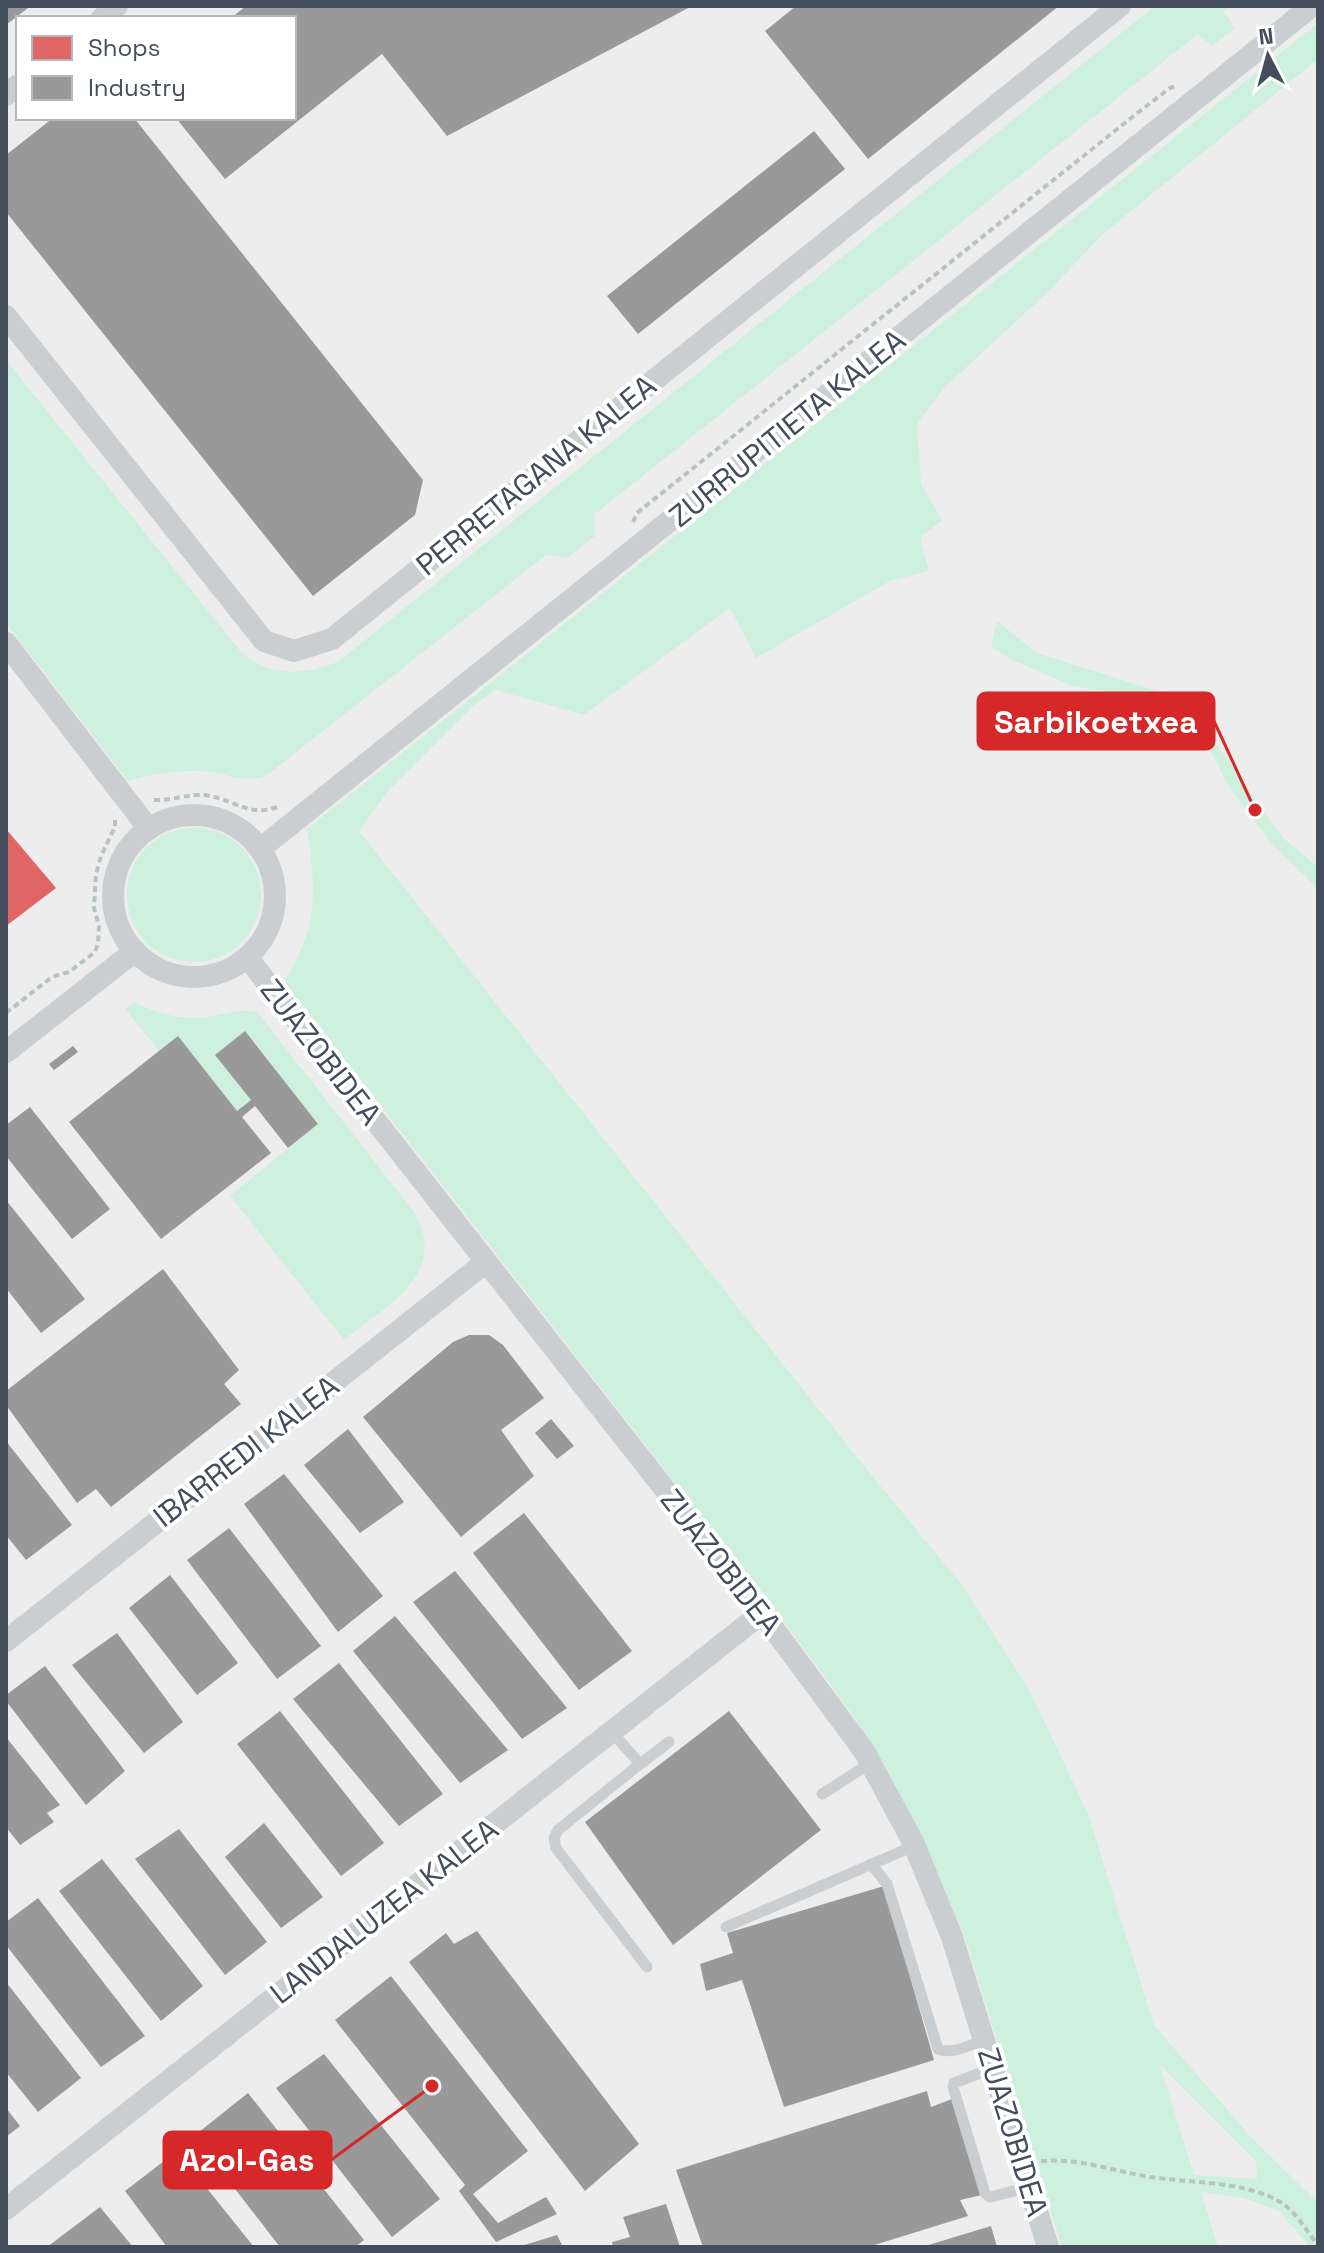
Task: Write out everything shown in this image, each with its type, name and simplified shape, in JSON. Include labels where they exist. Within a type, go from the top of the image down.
[{"type":"street","name":"PERRETAGANA KALEA","points":[[6,316],[264,641],[294,651],[332,639],[1120,6]]},
{"type":"street","name":"ZURRUPITIETA KALEA","points":[[260,849],[1312,6]]},
{"type":"street","points":[[6,643],[149,829]]},
{"type":"street","points":[[196,815],[232,825],[243,831],[260,849],[270,866],[275,885],[275,906],[266,934],[247,957],[230,969],[189,977],[169,973],[150,964],[123,935],[113,897],[116,877],[123,858],[134,842],[149,829],[172,819],[196,815]]},
{"type":"street","points":[[6,1052],[135,951]]},
{"type":"street","name":"ZUAZOBIDEA","points":[[247,957],[762,1613],[871,1763],[914,1846],[952,1937],[1048,2247]]},
{"type":"street","name":"IBARREDI KALEA","points":[[6,1641],[486,1262]]},
{"type":"street","name":"LANDALUZEA KALEA","points":[[6,2209],[762,1613]]},
{"type":"lane","points":[[612,1732],[640,1764]]},
{"type":"lane","points":[[647,1967],[556,1848],[554,1838],[558,1830],[669,1742]]},
{"type":"lane","points":[[822,1794],[871,1763]]},
{"type":"lane","points":[[726,1927],[914,1846]]},
{"type":"lane","points":[[871,1864],[887,1884],[938,2049],[949,2052],[984,2040]]},
{"type":"lane","points":[[993,2068],[960,2080],[953,2087],[985,2193],[990,2197],[1030,2187]]},
{"type":"path","points":[[6,1013],[48,980],[69,972],[95,952],[100,937],[94,908],[96,874],[115,827],[115,816],[139,798],[161,801],[187,795],[228,800],[258,812]]},
{"type":"path","points":[[1023,2165],[1065,2159],[1146,2176],[1257,2192],[1284,2204],[1318,2245]]},
{"type":"green space","points":[[1155,6],[1232,6],[1224,12],[1235,28],[1212,46],[1198,34],[595,514],[595,536],[567,558],[546,555],[266,776],[244,779],[191,771],[128,781],[6,623],[6,360],[241,652],[275,670],[301,671],[327,666],[339,661]]},
{"type":"green space","points":[[1318,23],[1318,59],[1104,233],[1047,293],[945,387],[917,423],[921,484],[942,520],[920,538],[929,571],[890,581],[756,658],[730,608],[584,715],[496,690],[475,704],[388,791],[359,831],[962,1585],[1030,1691],[1088,1814],[1154,2025],[1250,2136],[1318,2203],[1318,2247],[1310,2247],[1279,2211],[1244,2198],[1201,2192],[1218,2247],[1062,2247],[965,1938],[927,1848],[885,1765],[851,1712],[794,1635],[284,982],[304,943],[312,908],[307,829]],"holes":[[[1160,2065],[1256,2161],[1257,2179],[1194,2175]]]},
{"type":"green space","points":[[997,621],[1037,653],[1188,704],[1283,838],[1318,867],[1318,889],[1268,840],[1226,782],[1214,757],[1180,716],[1137,697],[1073,686],[1010,659],[991,646]]},
{"type":"green space","points":[[194,828],[220,833],[242,847],[256,869],[261,895],[256,921],[242,943],[220,957],[194,962],[168,957],[146,943],[132,921],[127,895],[132,869],[146,847],[168,833]]},
{"type":"green space","points":[[134,1002],[161,1013],[189,1018],[239,1011],[258,1013],[414,1212],[423,1234],[424,1254],[419,1271],[394,1301],[344,1340],[230,1196],[318,1124],[245,1032],[215,1055],[251,1100],[237,1111],[178,1036],[159,1051],[125,1009]]},
{"type":"building: Shops","points":[[6,829],[56,888],[6,926]]},
{"type":"building: Industry","points":[[6,6],[28,8],[16,16],[6,25]]},
{"type":"building: Industry","points":[[246,6],[692,6],[447,136],[382,54],[225,179],[178,120],[296,120],[296,16],[234,16]]},
{"type":"building: Industry","points":[[796,6],[1059,6],[868,159],[765,31]]},
{"type":"building: Industry","points":[[50,120],[136,120],[423,480],[415,515],[313,596],[6,212],[6,155]]},
{"type":"building: Industry","points":[[814,131],[845,169],[638,334],[607,296]]},
{"type":"building: Industry","points":[[245,1031],[318,1124],[288,1148],[255,1106],[242,1117],[271,1153],[161,1239],[69,1122],[178,1036],[237,1111],[251,1100],[215,1055]]},
{"type":"building: Industry","points":[[73,1046],[78,1052],[54,1070],[49,1064]]},
{"type":"building: Industry","points":[[30,1107],[110,1209],[72,1239],[6,1156],[6,1125]]},
{"type":"building: Industry","points":[[6,1200],[85,1299],[41,1333],[6,1288]]},
{"type":"building: Industry","points":[[163,1269],[239,1370],[224,1384],[241,1404],[111,1507],[96,1489],[77,1503],[6,1405],[6,1391]]},
{"type":"building: Industry","points":[[469,1335],[489,1335],[503,1345],[544,1398],[501,1430],[534,1476],[461,1537],[363,1417],[453,1342]]},
{"type":"building: Industry","points":[[551,1419],[574,1446],[557,1459],[535,1433]]},
{"type":"building: Industry","points":[[348,1429],[404,1502],[360,1533],[304,1465]]},
{"type":"building: Industry","points":[[6,1441],[72,1525],[26,1560],[6,1535]]},
{"type":"building: Industry","points":[[284,1474],[383,1596],[338,1632],[244,1504]]},
{"type":"building: Industry","points":[[524,1513],[632,1651],[579,1690],[473,1553]]},
{"type":"building: Industry","points":[[229,1528],[321,1646],[277,1679],[187,1560]]},
{"type":"building: Industry","points":[[455,1571],[567,1708],[522,1739],[413,1602]]},
{"type":"building: Industry","points":[[170,1575],[238,1663],[197,1695],[129,1608]]},
{"type":"building: Industry","points":[[395,1616],[508,1750],[460,1783],[353,1651]]},
{"type":"building: Industry","points":[[117,1633],[183,1722],[144,1753],[72,1665]]},
{"type":"building: Industry","points":[[339,1663],[443,1794],[399,1826],[293,1699]]},
{"type":"building: Industry","points":[[45,1666],[125,1771],[86,1805],[6,1701],[6,1695]]},
{"type":"building: Industry","points":[[280,1711],[384,1843],[341,1876],[237,1744]]},
{"type":"building: Industry","points":[[729,1711],[821,1830],[673,1945],[585,1822]]},
{"type":"building: Industry","points":[[6,1737],[60,1805],[47,1813],[54,1822],[20,1845],[6,1827]]},
{"type":"building: Industry","points":[[264,1823],[323,1897],[281,1928],[225,1857]]},
{"type":"building: Industry","points":[[179,1829],[267,1942],[225,1975],[135,1859]]},
{"type":"building: Industry","points":[[102,1859],[203,1986],[161,2021],[59,1891]]},
{"type":"building: Industry","points":[[884,1886],[934,2060],[784,2107],[742,1980],[706,1991],[700,1964],[733,1953],[727,1933]]},
{"type":"building: Industry","points":[[38,1898],[145,2036],[101,2067],[6,1945],[6,1922]]},
{"type":"building: Industry","points":[[477,1931],[639,2144],[585,2191],[409,1962],[446,1933],[454,1944]]},
{"type":"building: Industry","points":[[391,1976],[528,2151],[473,2194],[498,2223],[546,2197],[557,2214],[496,2242],[459,2191],[465,2185],[335,2020]]},
{"type":"building: Industry","points":[[6,1982],[81,2078],[38,2112],[6,2072]]},
{"type":"building: Industry","points":[[324,2054],[440,2199],[392,2237],[276,2088]]},
{"type":"building: Industry","points":[[927,2091],[931,2107],[952,2099],[982,2195],[960,2200],[968,2216],[868,2247],[703,2247],[676,2170]]},
{"type":"building: Industry","points":[[248,2093],[364,2240],[355,2247],[280,2247],[194,2136]]},
{"type":"building: Industry","points":[[6,2108],[20,2126],[6,2137]]},
{"type":"building: Industry","points":[[177,2151],[254,2247],[167,2247],[125,2191]]},
{"type":"building: Industry","points":[[666,2204],[680,2247],[613,2247],[612,2242],[630,2237],[623,2217]]},
{"type":"building: Industry","points":[[100,2207],[133,2247],[47,2247]]},
{"type":"building: Industry","points":[[991,2226],[997,2247],[925,2247],[925,2246]]},
{"type":"building: Industry","points":[[557,2235],[563,2247],[521,2247],[521,2246]]},
{"type":"place","name":"Sarbikoetxea","points":[[1255,810]]},
{"type":"place","name":"Azol-Gas","points":[[432,2086]]}]
